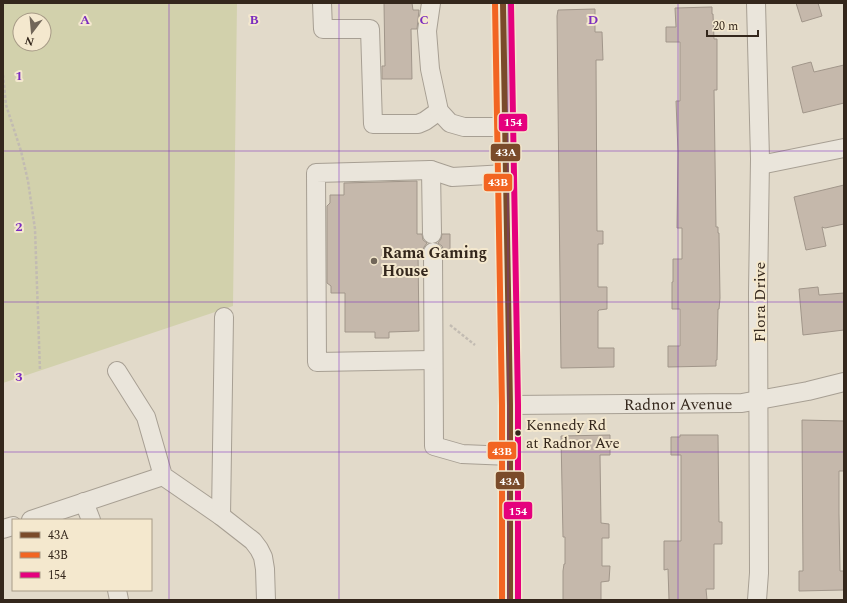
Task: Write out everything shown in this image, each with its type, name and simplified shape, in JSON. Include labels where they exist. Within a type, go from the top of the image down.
[{"type":"main road","points":[[503,3],[510,405],[510,600]]},
{"type":"street","points":[[322,3],[323,29],[370,29],[373,124],[418,124],[439,112]]},
{"type":"street","points":[[431,3],[427,31],[430,69],[439,112],[450,123],[464,126],[505,127]]},
{"type":"street","name":"Flora Drive","points":[[756,3],[760,165],[758,293],[759,573],[757,600]]},
{"type":"street","points":[[760,165],[844,148]]},
{"type":"street","points":[[433,360],[317,362],[316,173],[431,170],[452,176],[506,174]]},
{"type":"street","points":[[431,170],[432,234]]},
{"type":"street","points":[[433,252],[434,446],[462,454],[510,456]]},
{"type":"street","points":[[221,516],[224,317]]},
{"type":"street","points":[[117,371],[146,417],[163,476],[221,516],[253,541],[262,553],[265,569],[266,600]]},
{"type":"street","name":"Radnor Avenue","points":[[510,405],[742,403],[808,391],[844,382]]},
{"type":"street","points":[[34,519],[163,476]]},
{"type":"street","points":[[84,502],[91,519]]},
{"type":"path","points":[[3,76],[6,104],[21,151],[31,202],[34,229],[40,371]]},
{"type":"path","points":[[433,312],[475,345]]},
{"type":"green space","points":[[3,3],[237,3],[233,306],[3,383]]},
{"type":"building","points":[[384,3],[412,3],[413,10],[419,10],[417,29],[411,29],[412,79],[382,79],[382,66],[385,66]]},
{"type":"building","points":[[796,3],[818,3],[822,16],[802,22]]},
{"type":"building","points":[[712,7],[714,39],[717,39],[717,90],[714,90],[716,227],[718,227],[719,233],[720,298],[718,309],[717,360],[716,366],[668,367],[668,346],[680,346],[680,309],[672,309],[672,282],[673,259],[682,259],[682,228],[677,228],[678,152],[676,101],[680,101],[680,42],[666,42],[666,27],[676,27],[675,8]]},
{"type":"building","points":[[595,9],[595,32],[602,32],[603,60],[596,60],[597,231],[603,231],[603,244],[598,244],[598,287],[607,287],[607,309],[598,311],[598,348],[614,348],[614,367],[561,368],[557,16],[558,10]]},
{"type":"building","points":[[811,62],[814,72],[844,65],[844,103],[803,113],[792,67]]},
{"type":"building","name":"Rama Gaming House","points":[[417,181],[417,234],[422,234],[423,240],[427,243],[422,253],[418,253],[419,331],[389,332],[389,338],[375,338],[375,332],[345,332],[345,293],[331,293],[331,286],[327,283],[327,206],[330,203],[330,195],[344,195],[344,183]]},
{"type":"building","points":[[844,185],[844,224],[825,228],[822,227],[826,246],[806,250],[794,197]]},
{"type":"building","points":[[442,234],[450,234],[450,252],[444,252],[442,246],[438,243]]},
{"type":"building","points":[[818,287],[819,295],[844,293],[844,330],[803,335],[799,289]]},
{"type":"building","points":[[802,420],[844,421],[844,471],[839,471],[839,514],[840,571],[844,571],[844,590],[799,591],[799,571],[803,571]]},
{"type":"building","points":[[610,435],[610,455],[600,455],[601,523],[609,524],[609,538],[602,538],[602,566],[610,566],[609,581],[601,582],[601,600],[563,600],[565,537],[563,537],[561,436]]},
{"type":"building","points":[[680,435],[718,435],[719,522],[722,522],[722,544],[714,544],[714,589],[706,589],[707,600],[669,600],[668,569],[664,570],[664,541],[681,541],[681,455],[671,455],[671,437],[680,437]]},
{"type":"transit line","name":"43B","points":[[495,3],[502,405],[502,600]]},
{"type":"transit line","name":"43A","points":[[503,3],[510,405],[510,600]]},
{"type":"transit line","name":"154","points":[[511,3],[518,405],[518,600]]},
{"type":"place","name":"Rama Gaming House","points":[[374,261]]},
{"type":"place","name":"Kennedy Rd at Radnor Ave","points":[[518,433]]}]
